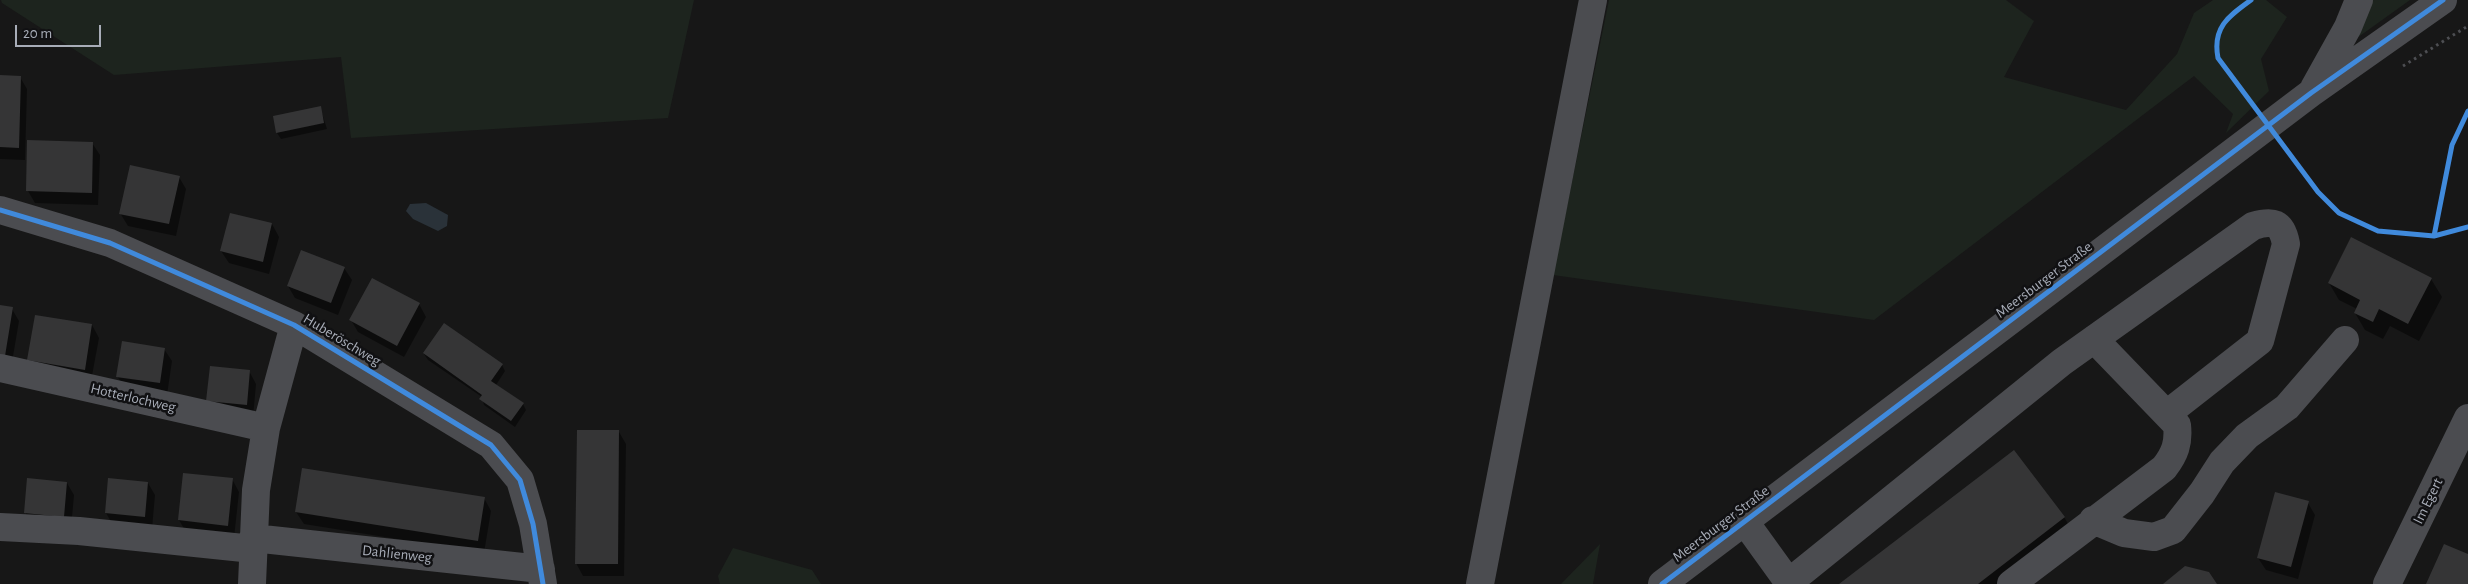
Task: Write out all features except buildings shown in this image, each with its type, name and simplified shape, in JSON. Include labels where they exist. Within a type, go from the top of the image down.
[{"type":"street","points":[[1480,584],[1593,0]]},
{"type":"street","points":[[2312,93],[2348,27],[2359,0]]},
{"type":"street","name":"Meersburger Straße","points":[[1662,584],[2312,93],[2443,0]]},
{"type":"street","name":"Huberöschweg","points":[[0,210],[110,243],[294,325],[491,445],[520,480],[533,524],[542,577]]},
{"type":"street","points":[[1745,522],[1788,583],[2062,362],[2253,226],[2268,222],[2277,225],[2284,234],[2286,244],[2260,341],[2168,413]]},
{"type":"street","points":[[252,584],[256,490],[266,428],[294,325]]},
{"type":"street","points":[[2011,584],[2164,468],[2174,455],[2179,440],[2177,425],[2168,413],[2094,339]]},
{"type":"street","points":[[2094,520],[2124,533],[2154,537],[2173,530],[2202,493],[2222,462],[2247,436],[2287,407],[2345,340]]},
{"type":"street","name":"Hotterlochweg","points":[[0,368],[266,428]]},
{"type":"street","name":"Im Egert","points":[[2387,584],[2468,418]]},
{"type":"street","name":"Dahlienweg","points":[[0,526],[253,543],[542,577]]},
{"type":"shaded area","points":[[1,0],[694,0],[668,118],[351,138],[341,57],[114,75],[2,3]]},
{"type":"shaded area","points":[[1609,0],[2006,0],[2034,21],[2004,77],[2126,110],[2177,54],[2194,13],[2213,0],[2266,0],[2287,17],[2261,59],[2269,91],[2226,133],[2233,114],[2194,76],[1874,320],[1553,275]]},
{"type":"shaded area","points":[[2372,0],[2410,0],[2357,38]]},
{"type":"shaded area","points":[[426,203],[448,215],[447,226],[438,231],[413,219],[406,211],[410,204]]},
{"type":"shaded area","points":[[1600,544],[1593,584],[1561,584]]},
{"type":"shaded area","points":[[733,548],[812,570],[821,584],[720,584],[718,576]]},
{"type":"cycle path","points":[[2251,0],[2229,17],[2220,30],[2217,47],[2218,58],[2318,192],[2339,213],[2378,231],[2434,236],[2468,227]]},
{"type":"cycle path","points":[[1662,584],[2311,93],[2443,0]]},
{"type":"cycle path","points":[[2434,236],[2452,145],[2468,111]]},
{"type":"cycle path","points":[[0,210],[110,243],[294,325],[491,445],[520,480],[533,524],[543,584]]}]
